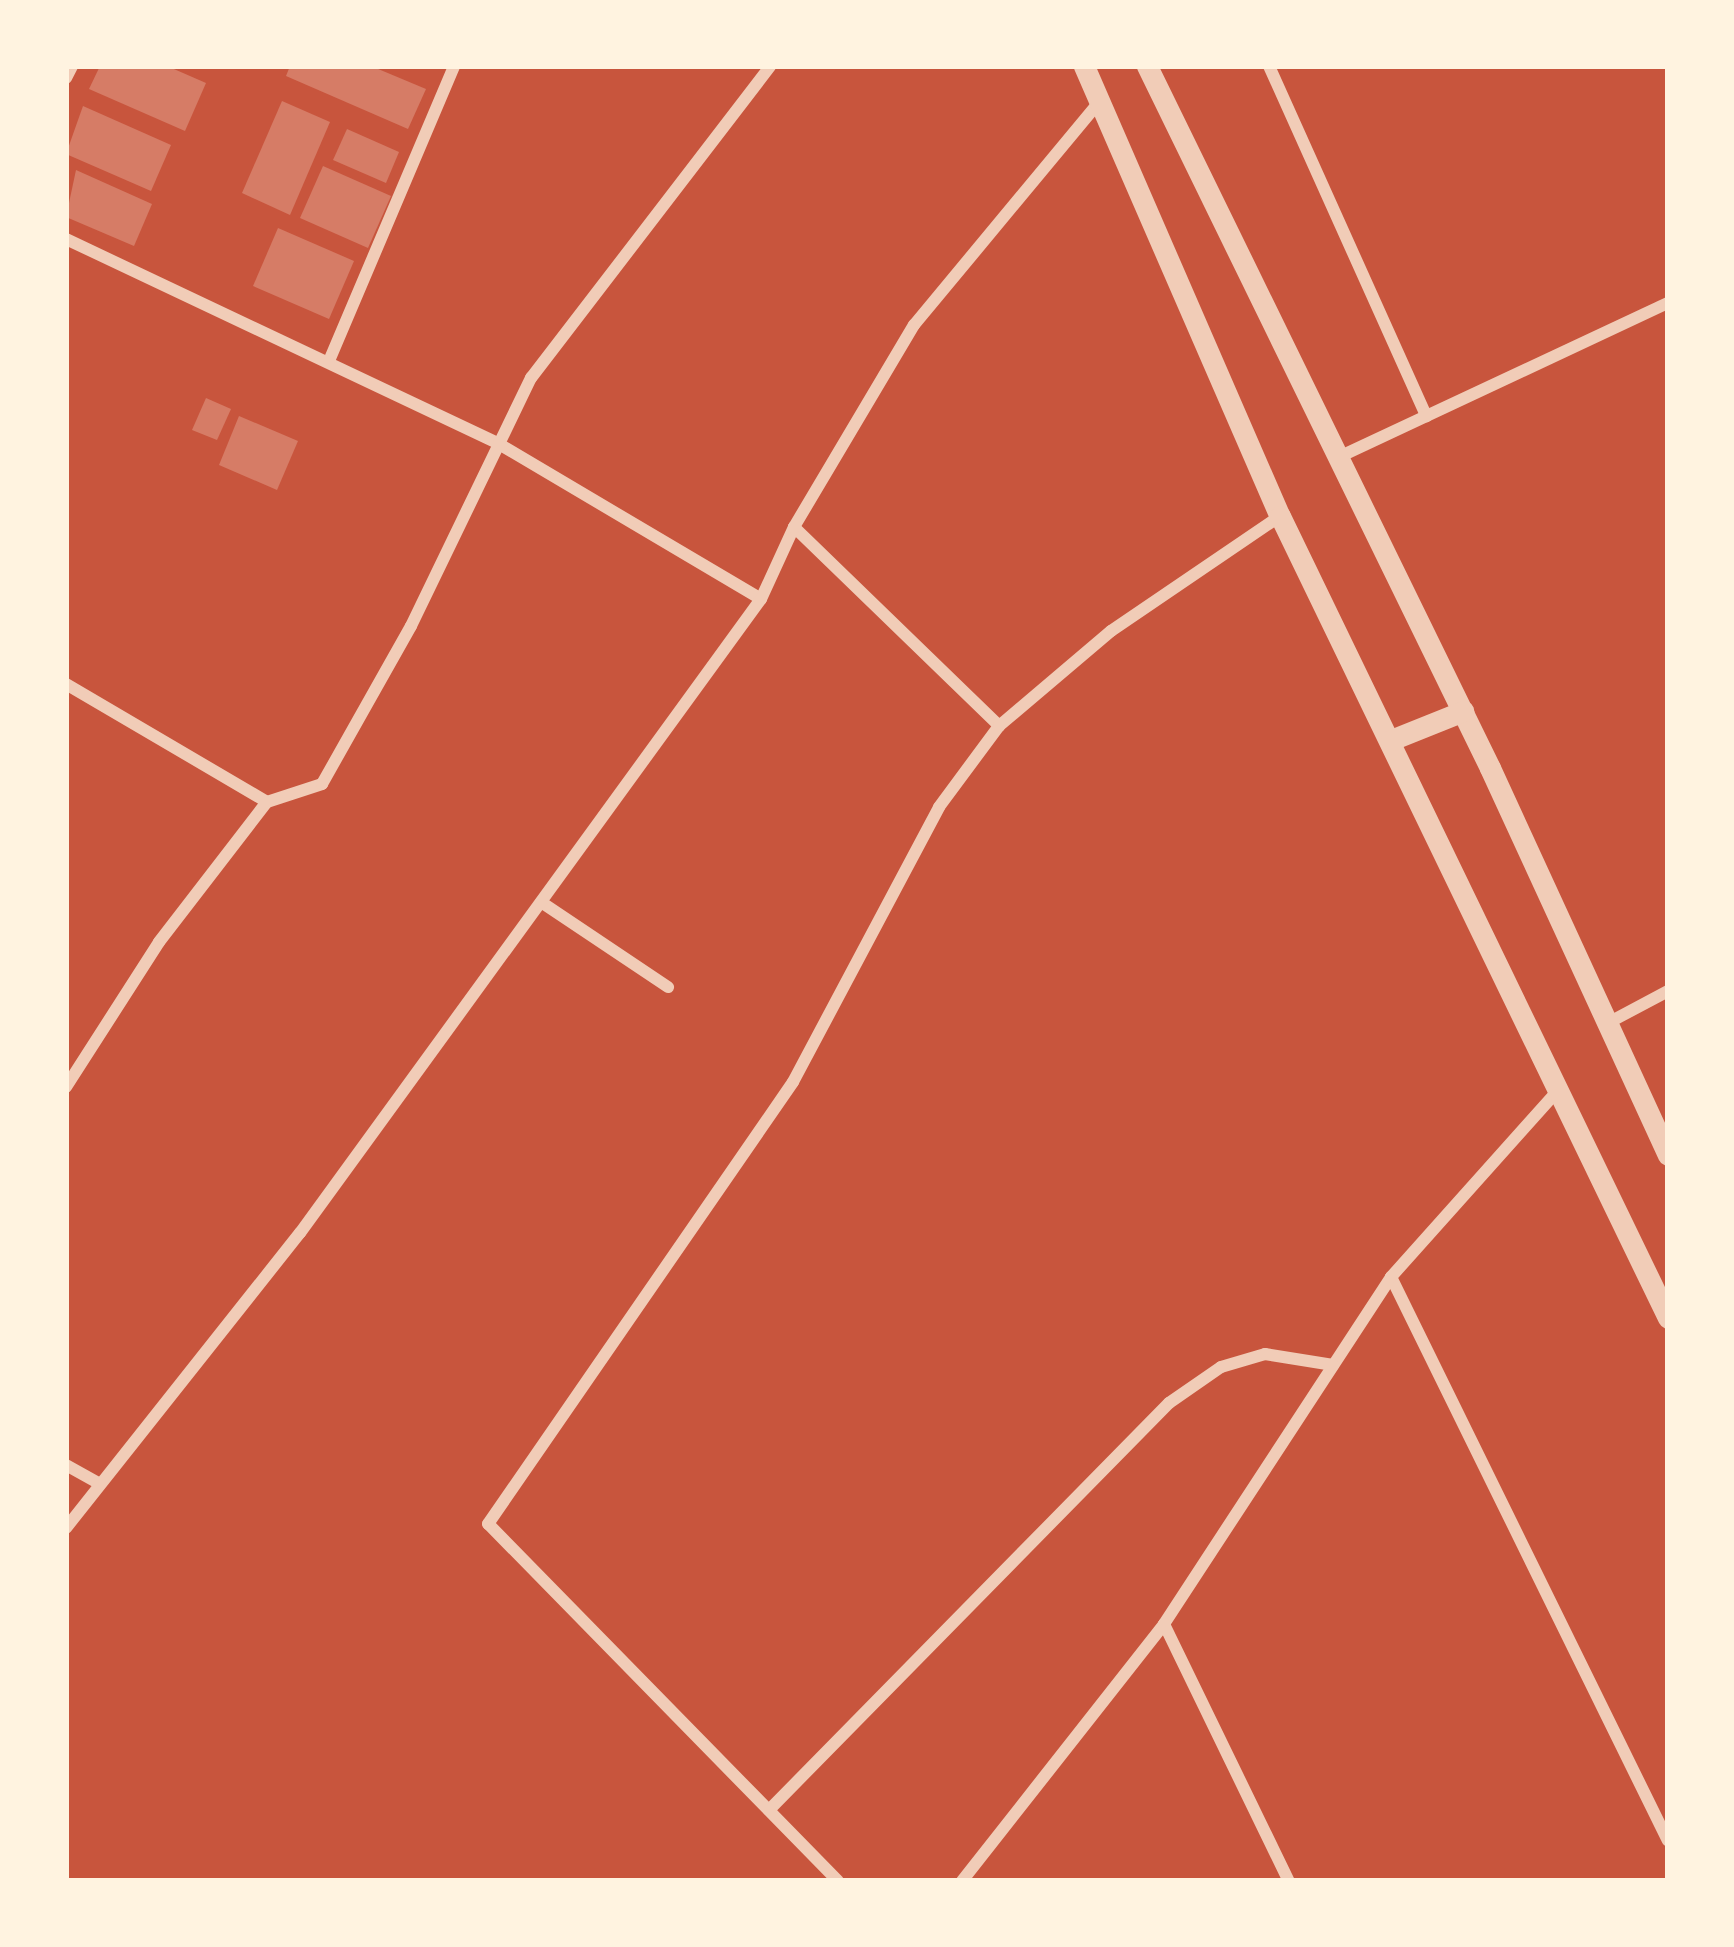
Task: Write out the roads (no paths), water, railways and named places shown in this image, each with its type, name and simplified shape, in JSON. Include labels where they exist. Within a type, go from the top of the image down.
[{"type":"street","points":[[66,79],[72,66]]},
{"type":"street","points":[[329,361],[454,66]]},
{"type":"street","points":[[66,1087],[159,942],[267,802],[322,784],[531,378],[770,66]]},
{"type":"street","points":[[1084,66],[1280,516],[1561,1087],[1668,1318]]},
{"type":"street","points":[[1147,66],[1341,457],[1668,1155]]},
{"type":"street","points":[[1269,66],[1426,416]]},
{"type":"street","points":[[66,1528],[300,1233],[761,599],[794,527],[914,325],[1101,100]]},
{"type":"street","points":[[66,239],[500,444],[761,599]]},
{"type":"street","points":[[1341,457],[1668,303]]},
{"type":"street","points":[[838,1881],[488,1524],[793,1082],[939,807],[999,726],[1111,631],[1280,516]]},
{"type":"street","points":[[794,527],[999,726]]},
{"type":"street","points":[[66,684],[267,802]]},
{"type":"street","points":[[1391,740],[1462,711]]},
{"type":"street","points":[[541,902],[668,987]]},
{"type":"street","points":[[1605,1025],[1668,991]]},
{"type":"street","points":[[66,1058],[79,1067]]},
{"type":"street","points":[[962,1881],[1164,1624],[1391,1277],[1561,1087]]},
{"type":"street","points":[[1391,1277],[1668,1841]]},
{"type":"street","points":[[769,1810],[1169,1403],[1221,1367],[1265,1354],[1333,1365]]},
{"type":"street","points":[[66,1465],[100,1484]]},
{"type":"street","points":[[1164,1624],[1289,1881]]}]
